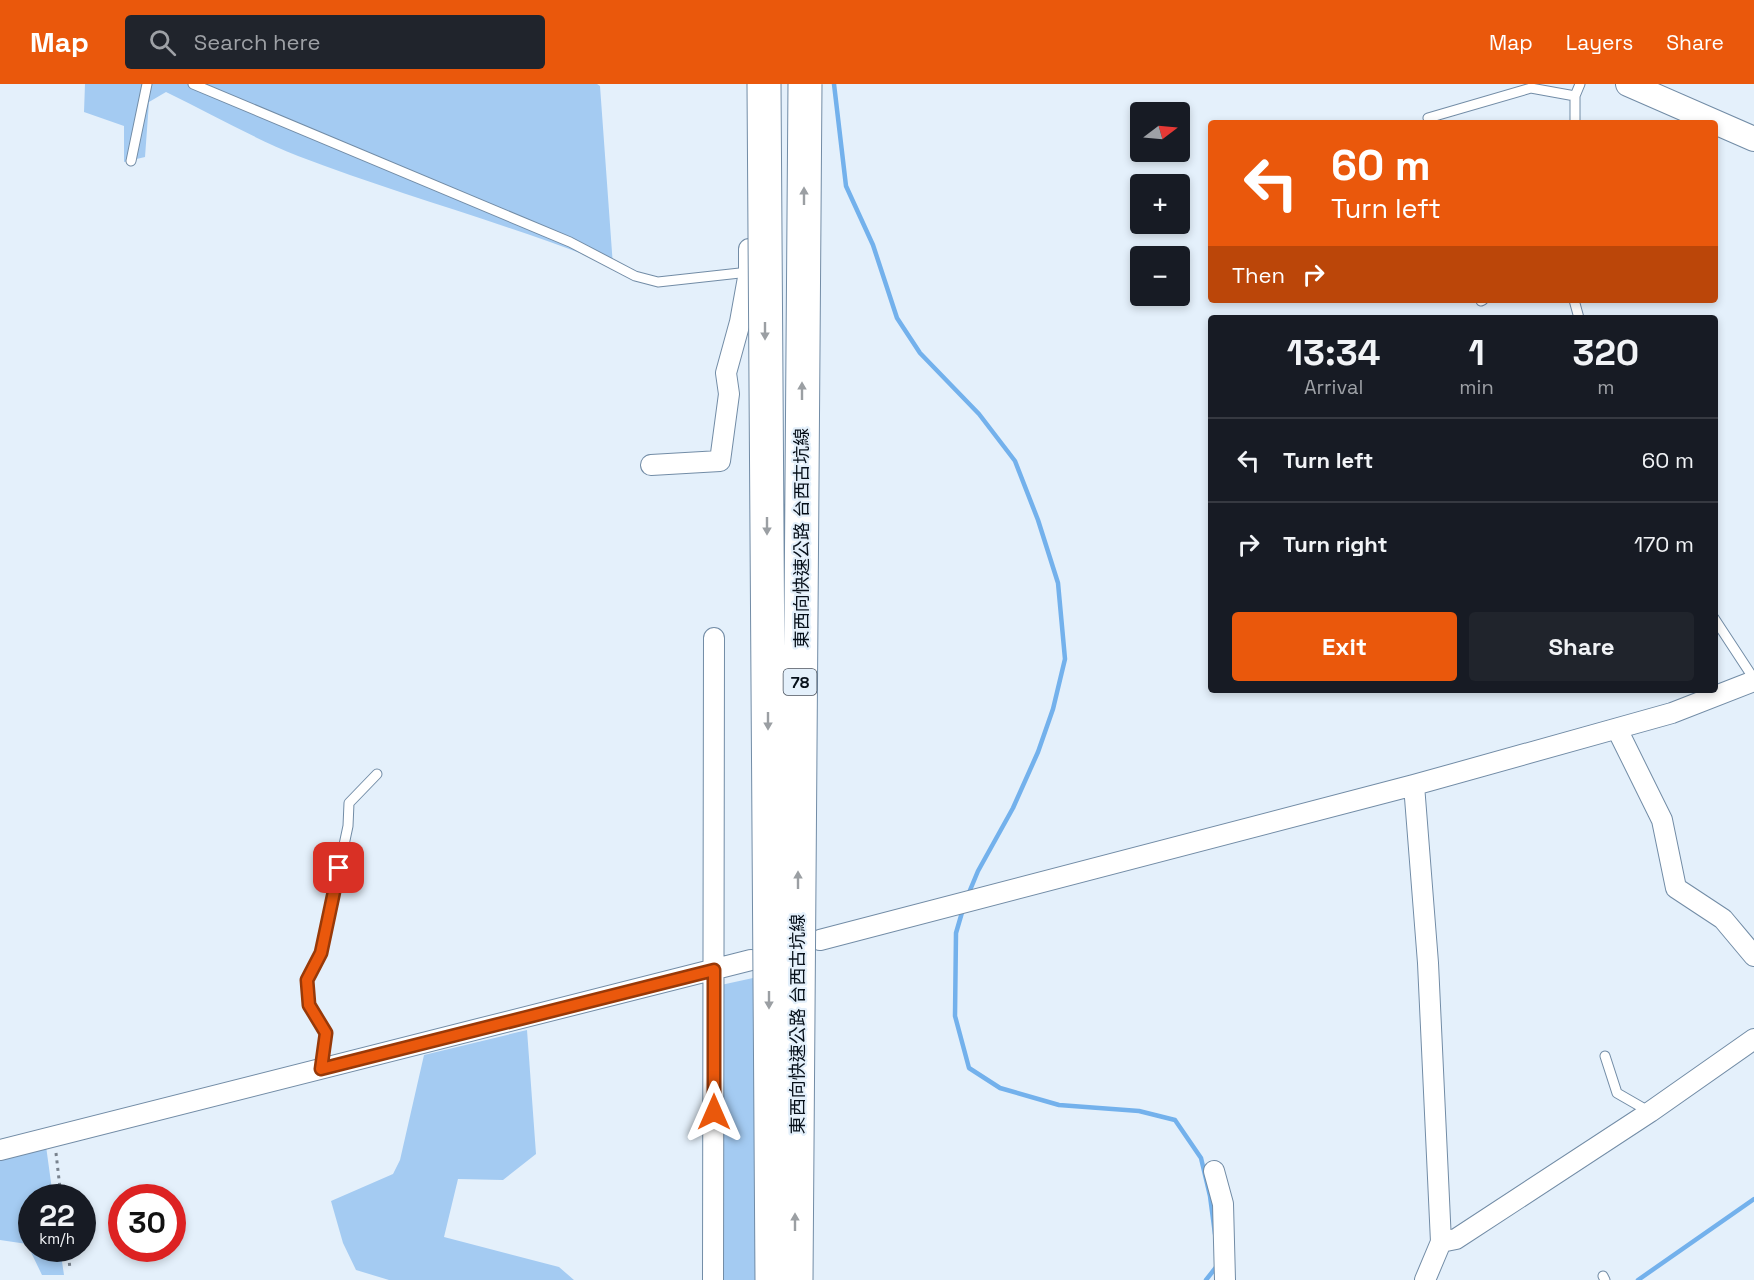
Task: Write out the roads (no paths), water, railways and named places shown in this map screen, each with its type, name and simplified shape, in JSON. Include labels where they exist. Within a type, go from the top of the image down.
[{"type":"highway","name":"東西向快速公路 台西古坑線","points":[[764,84],[772,1280]]},
{"type":"highway","name":"東西向快速公路 台西古坑線","points":[[796,1280],[805,84]]},
{"type":"street","points":[[651,465],[720,461],[729,394],[726,373],[740,322],[749,272],[749,84]]},
{"type":"street","points":[[1628,84],[1710,120]]},
{"type":"street","points":[[1718,123],[1754,139]]},
{"type":"street","points":[[713,1280],[714,638]]},
{"type":"street","points":[[820,940],[1414,785],[1617,729],[1672,713],[1754,680]]},
{"type":"street","points":[[1617,729],[1662,820],[1676,888],[1723,919],[1754,956]]},
{"type":"street","points":[[1409,1280],[1426,1275],[1441,1242],[1428,963],[1414,785]]},
{"type":"street","points":[[0,1150],[752,960]]},
{"type":"street","points":[[1441,1242],[1456,1239],[1650,1112],[1754,1039]]},
{"type":"street","points":[[1214,1171],[1223,1204],[1225,1280]]},
{"type":"lane","points":[[131,161],[147,84]]},
{"type":"lane","points":[[193,84],[570,242],[635,276],[658,282],[749,272]]},
{"type":"lane","points":[[1575,120],[1575,96],[1580,84]]},
{"type":"lane","points":[[1428,118],[1531,88],[1575,96]]},
{"type":"lane","points":[[1718,624],[1754,680]]},
{"type":"lane","points":[[321,1069],[326,1033],[309,1005],[307,980],[321,953],[348,826],[349,803],[377,774]]},
{"type":"lane","points":[[1605,1056],[1617,1093],[1650,1112]]},
{"type":"waterway","points":[[834,84],[846,186],[873,245],[897,318],[920,353],[979,414],[1015,461],[1038,520],[1058,583],[1065,659],[1053,709],[1038,752],[1013,808],[978,871],[968,895]]},
{"type":"waterway","points":[[963,909],[956,933],[955,1016],[969,1068],[1000,1088],[1059,1105],[1139,1111],[1175,1120],[1201,1158],[1210,1196],[1215,1234]]},
{"type":"waterway","points":[[1638,1280],[1754,1199]]},
{"type":"waterway","points":[[1206,1280],[1217,1266]]}]
